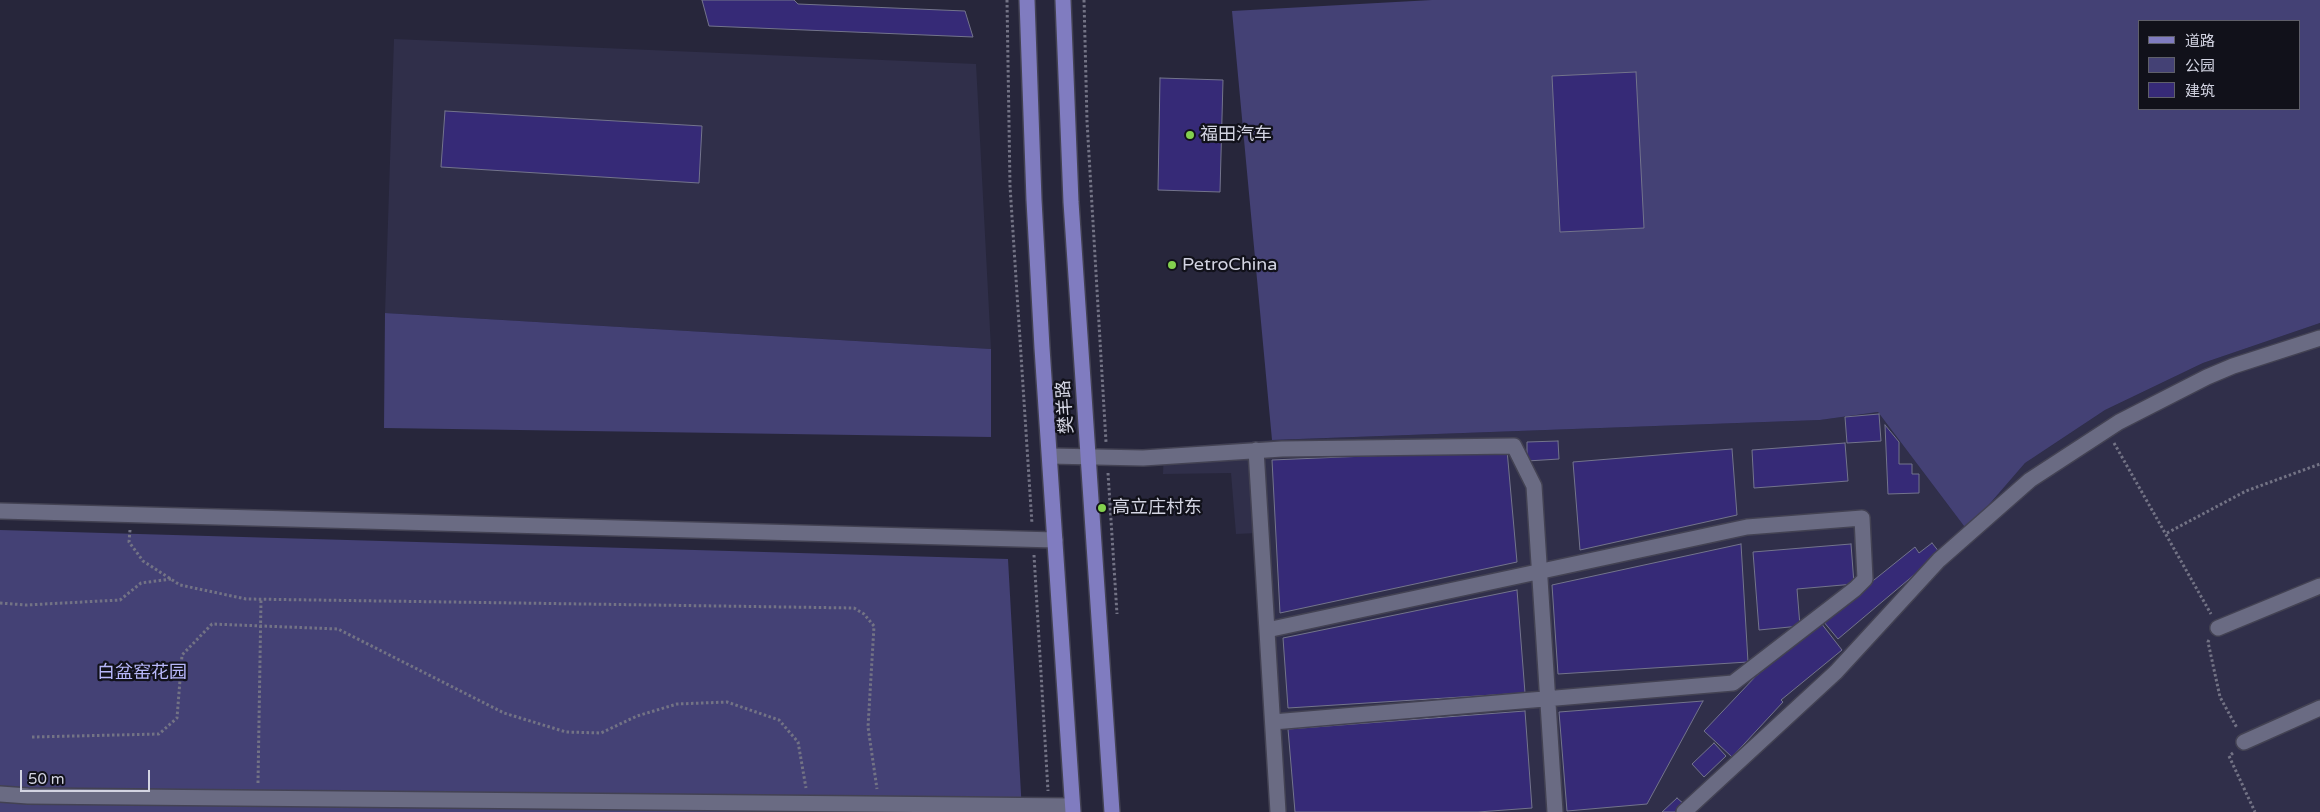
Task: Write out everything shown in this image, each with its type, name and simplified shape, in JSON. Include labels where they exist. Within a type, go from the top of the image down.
[{"type":"main road","name":"樊羊路","points":[[1027,0],[1034,200],[1073,809]]},
{"type":"main road","name":"樊羊路","points":[[1063,0],[1071,202],[1112,812]]},
{"type":"street","points":[[1684,812],[1836,672],[1939,560],[2030,480],[2119,422],[2207,377],[2233,366],[2320,338]]},
{"type":"street","points":[[1050,456],[1143,458],[1256,450],[1514,446],[1534,486],[1555,812]]},
{"type":"street","points":[[1256,450],[1278,812]]},
{"type":"street","points":[[0,511],[1055,540]]},
{"type":"street","points":[[1267,630],[1747,527],[1862,518],[1865,579],[1855,589],[1733,682],[1273,722]]},
{"type":"street","points":[[2218,628],[2320,586]]},
{"type":"street","points":[[2244,742],[2320,708]]},
{"type":"street","points":[[0,794],[28,796],[1049,806],[1073,809]]},
{"type":"path","points":[[1006,0],[1010,186],[1049,806]]},
{"type":"path","points":[[1084,0],[1087,121],[1117,616]]},
{"type":"path","points":[[2106,430],[2167,533],[2218,628],[2208,642],[2220,698],[2244,742],[2229,756],[2255,812]]},
{"type":"path","points":[[2167,533],[2246,492],[2320,464]]},
{"type":"path","points":[[132,515],[129,542],[142,561],[180,585],[246,599],[854,608],[864,614],[874,626],[868,727],[880,804]]},
{"type":"path","points":[[0,603],[26,605],[120,600],[141,583],[172,579]]},
{"type":"path","points":[[257,798],[261,599]]},
{"type":"path","points":[[32,736],[159,734],[177,718],[182,655],[212,624],[338,629],[504,713],[566,732],[601,733],[638,716],[677,704],[727,702],[779,720],[798,742],[808,804]]},
{"type":"shaded area","points":[[394,39],[976,64],[991,349],[385,313]]},
{"type":"shaded area","points":[[2320,323],[2320,812],[1273,812],[1257,533],[1236,534],[1231,473],[1163,474],[1164,448],[1272,440],[1820,420],[1878,412],[1967,530],[2025,463],[2105,410],[2203,363]]},
{"type":"green space","points":[[1432,0],[2320,0],[2320,323],[2203,363],[2105,410],[2025,463],[1967,530],[1878,412],[1820,420],[1272,440],[1232,11]]},
{"type":"green space","points":[[385,313],[991,349],[991,437],[384,428]]},
{"type":"green space","name":"白盆窑花园","points":[[0,530],[1008,559],[1022,812],[0,812]]},
{"type":"building","points":[[702,0],[794,0],[798,4],[965,11],[973,37],[709,26]]},
{"type":"building","points":[[1636,72],[1644,228],[1560,232],[1552,76]]},
{"type":"building","name":"福田汽车","points":[[1160,78],[1223,80],[1220,192],[1158,190]]},
{"type":"building","points":[[445,111],[702,126],[699,183],[441,167]]},
{"type":"building","points":[[1879,414],[1881,441],[1847,443],[1845,417]]},
{"type":"building","points":[[1885,425],[1899,442],[1899,464],[1912,464],[1912,474],[1919,474],[1919,493],[1888,494]]},
{"type":"building","points":[[1558,441],[1559,459],[1527,461],[1527,442]]},
{"type":"building","points":[[1845,443],[1848,481],[1754,488],[1752,450]]},
{"type":"building","points":[[1732,449],[1737,515],[1580,550],[1573,462]]},
{"type":"building","points":[[1507,450],[1517,562],[1280,613],[1272,460]]},
{"type":"building","points":[[1932,543],[1940,553],[1838,639],[1823,621],[1915,547],[1919,553]]},
{"type":"building","points":[[1741,544],[1748,662],[1558,674],[1552,585]]},
{"type":"building","points":[[1851,544],[1854,584],[1797,589],[1800,626],[1759,630],[1753,552]]},
{"type":"building","points":[[1517,590],[1525,693],[1288,708],[1283,638]]},
{"type":"building","points":[[1821,623],[1842,650],[1781,700],[1783,702],[1732,757],[1704,731],[1756,676]]},
{"type":"building","points":[[1703,701],[1647,804],[1567,811],[1559,712]]},
{"type":"building","points":[[1525,711],[1532,808],[1478,812],[1295,812],[1288,729]]},
{"type":"building","points":[[1714,743],[1726,756],[1704,777],[1692,764]]},
{"type":"building","points":[[1677,798],[1684,804],[1675,812],[1662,812]]},
{"type":"place","name":"福田汽车","points":[[1190,135]]},
{"type":"place","name":"PetroChina","points":[[1172,265]]},
{"type":"place","name":"高立庄村东","points":[[1102,508]]}]
